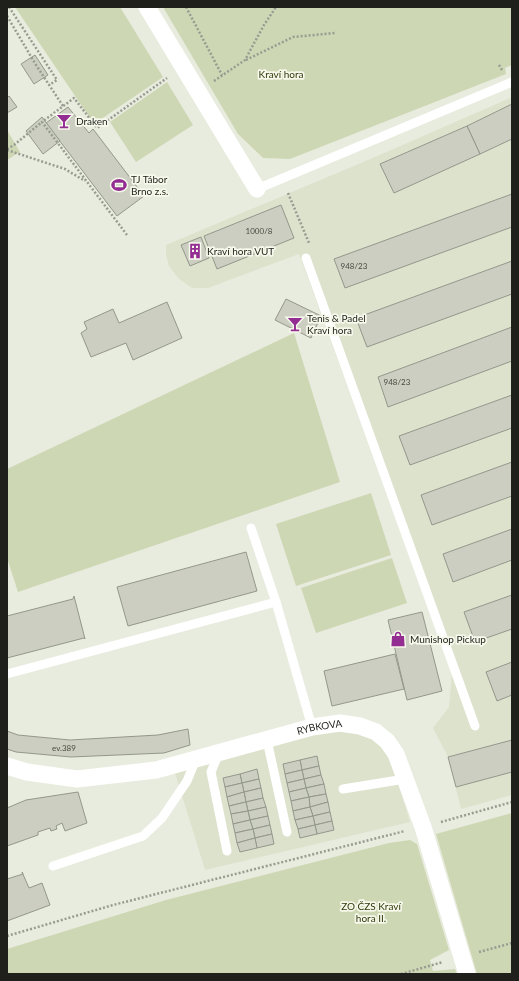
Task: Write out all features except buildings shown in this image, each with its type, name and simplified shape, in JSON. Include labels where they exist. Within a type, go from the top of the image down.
[{"type":"street","points":[[147,7],[257,189]]},
{"type":"street","name":"RYBKOVA","points":[[7,766],[27,772],[77,779],[156,770],[312,727],[340,723],[360,726],[376,732],[386,741],[396,754],[423,827],[467,974]]},
{"type":"lane","points":[[257,189],[512,82]]},
{"type":"lane","points":[[306,258],[475,726]]},
{"type":"lane","points":[[252,528],[276,602],[312,727]]},
{"type":"lane","points":[[7,674],[276,602]]},
{"type":"lane","points":[[267,740],[286,832]]},
{"type":"lane","points":[[219,753],[211,772],[227,851]]},
{"type":"lane","points":[[53,866],[143,836],[162,818],[187,781],[196,759]]},
{"type":"lane","points":[[343,789],[405,779]]},
{"type":"path","points":[[9,7],[57,80],[49,85]]},
{"type":"path","points":[[186,7],[222,75]]},
{"type":"path","points":[[245,60],[264,25],[276,7]]},
{"type":"path","points":[[7,16],[63,106]]},
{"type":"path","points":[[198,91],[245,60],[293,37],[335,33]]},
{"type":"path","points":[[7,150],[74,98],[96,128],[165,80],[184,69]]},
{"type":"path","points":[[42,122],[127,235]]},
{"type":"path","points":[[7,150],[65,168],[87,182]]},
{"type":"path","points":[[282,179],[311,248]]},
{"type":"path","points":[[7,936],[113,905],[423,827],[512,802]]},
{"type":"path","points":[[478,952],[512,943]]},
{"type":"path","points":[[401,974],[431,965]]},
{"type":"shaded area","points":[[512,97],[512,795],[461,809],[448,757],[433,728],[449,707],[452,673],[299,254],[208,288],[192,288],[179,279],[169,266],[166,255],[166,245],[375,157]]},
{"type":"shaded area","points":[[347,731],[370,737],[390,756],[410,822],[205,870],[175,773],[324,732]]},
{"type":"green space","points":[[15,7],[120,7],[163,77],[94,124]]},
{"type":"green space","name":"Kraví hora","points":[[163,7],[512,7],[512,65],[505,68],[506,74],[290,159],[263,158],[238,134]]},
{"type":"green space","points":[[167,82],[193,125],[136,162],[110,122]]},
{"type":"green space","points":[[7,130],[20,152],[7,160]]},
{"type":"green space","points":[[294,333],[340,482],[18,592],[7,558],[7,469]]},
{"type":"green space","points":[[371,493],[391,555],[296,586],[276,524]]},
{"type":"green space","points":[[392,558],[407,603],[316,633],[301,588]]},
{"type":"green space","points":[[512,813],[512,974],[477,974],[436,834]]},
{"type":"green space","name":"ZO ČZS Kraví hora II.","points":[[410,840],[417,844],[449,950],[430,960],[433,971],[455,969],[457,974],[7,974],[7,949],[166,900],[389,843]]},
{"type":"place","name":"Draken","points":[[64,121]]},
{"type":"place","name":"TJ Tábor Brno z.s.","points":[[119,185]]},
{"type":"place","name":"Kraví hora VUT","points":[[195,251]]},
{"type":"place","name":"Tenis & Padel Kraví hora","points":[[295,324]]},
{"type":"place","name":"Munishop Pickup","points":[[398,639]]}]
